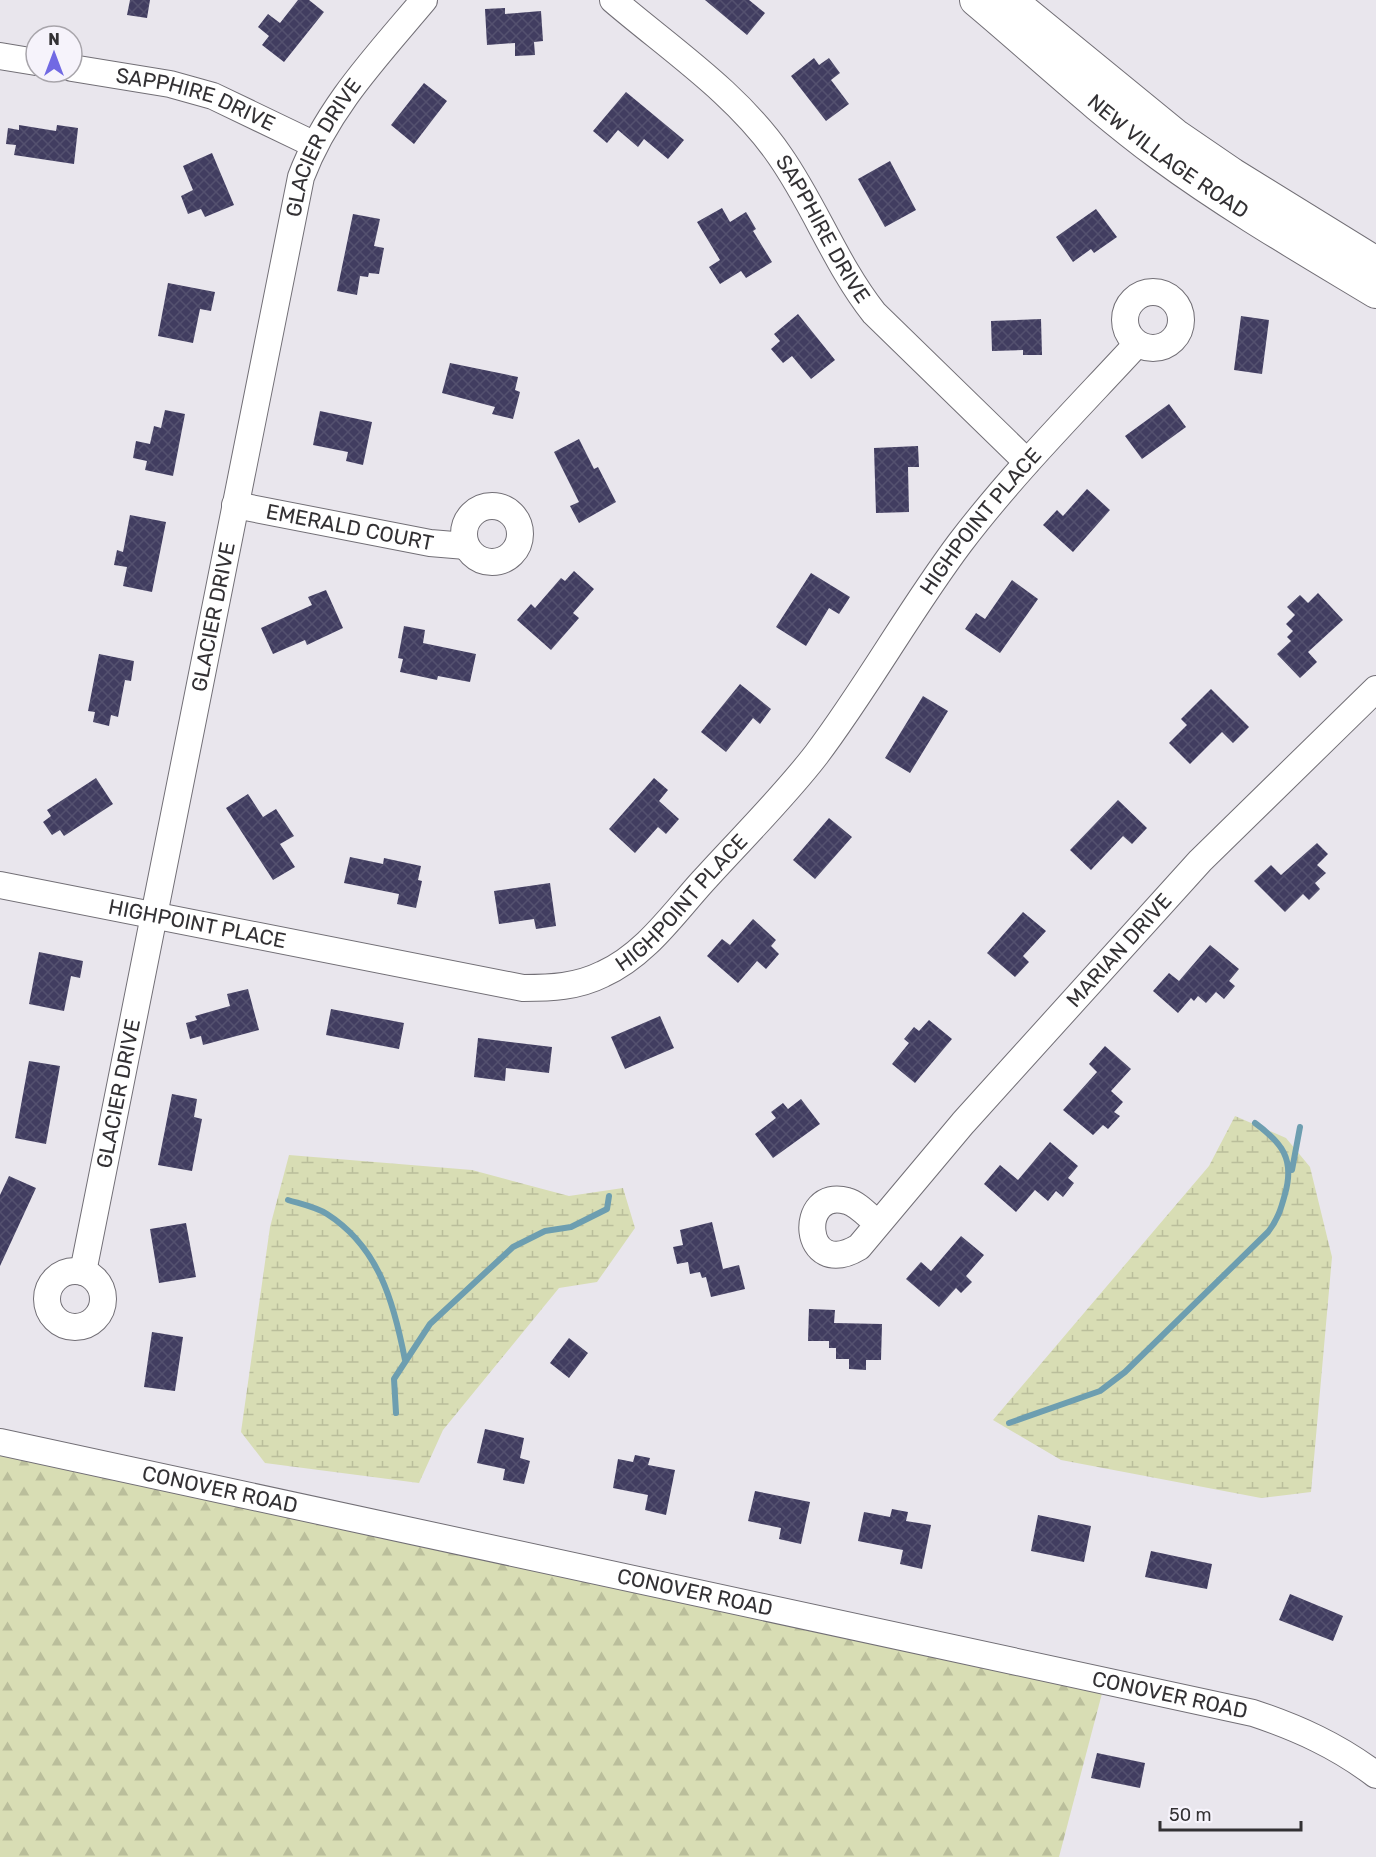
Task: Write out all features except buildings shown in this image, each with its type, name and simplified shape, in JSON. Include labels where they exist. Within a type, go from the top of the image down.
[{"type":"main road","name":"NEW VILLAGE ROAD","points":[[976,0],[1020,10],[1175,135],[1232,174],[1376,263]]},
{"type":"main road","name":"NEW VILLAGE ROAD","points":[[1020,10],[1161,154],[1218,195],[1376,292]]},
{"type":"street","name":"GLACIER DRIVE","points":[[83,1272],[301,177],[313,144],[336,105],[424,0]]},
{"type":"street","name":"SAPPHIRE DRIVE","points":[[613,0],[734,103],[761,130],[781,157],[854,288],[874,313],[1027,462]]},
{"type":"street","points":[[0,56],[24,60]]},
{"type":"street","name":"SAPPHIRE DRIVE","points":[[84,70],[170,84],[213,96],[313,144]]},
{"type":"street","name":"HIGHPOINT PLACE","points":[[0,885],[523,988],[570,985],[603,974],[643,947],[814,758],[851,707],[921,597],[988,507],[1137,344]]},
{"type":"street","name":"EMERALD COURT","points":[[235,505],[430,543],[466,546]]},
{"type":"street","name":"MARIAN DRIVE","points":[[877,1223],[1200,861],[1376,689]]},
{"type":"street","name":"CONOVER ROAD","points":[[0,1442],[1253,1713],[1292,1726],[1329,1743],[1376,1775]]},
{"type":"green space","points":[[1235,1116],[1286,1138],[1310,1167],[1332,1257],[1311,1492],[1261,1498],[1061,1460],[993,1420],[1209,1166]]},
{"type":"green space","points":[[289,1155],[472,1170],[569,1196],[623,1188],[635,1228],[597,1282],[559,1288],[443,1430],[419,1483],[265,1463],[241,1432],[270,1227]]},
{"type":"green space","points":[[0,1452],[1105,1682],[1059,1857],[0,1857]]},
{"type":"waterway","points":[[1009,1423],[1100,1391],[1125,1372],[1268,1232],[1274,1223],[1285,1194],[1288,1182],[1287,1161],[1279,1145],[1255,1123]]},
{"type":"waterway","points":[[1292,1170],[1300,1127]]},
{"type":"waterway","points":[[396,1413],[394,1379],[430,1324],[513,1247],[545,1231],[571,1227],[607,1209],[609,1196]]},
{"type":"waterway","points":[[288,1200],[327,1214],[345,1227],[360,1243],[372,1260],[389,1297],[405,1360]]}]
